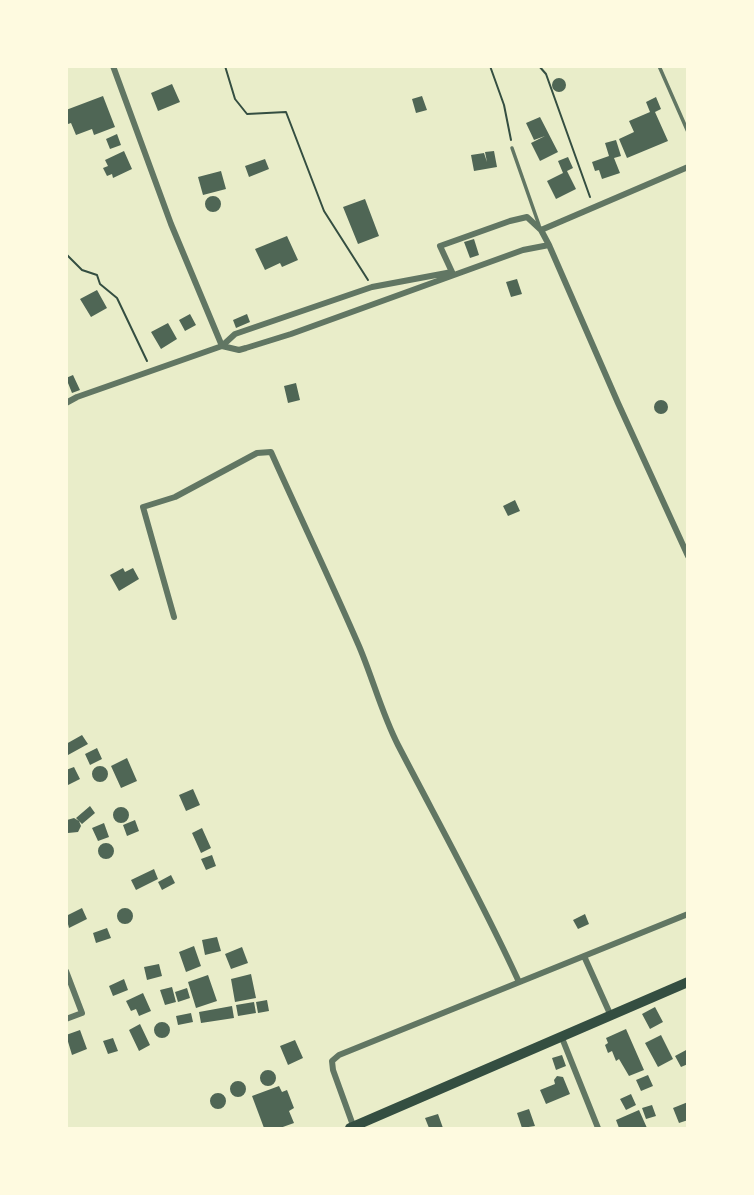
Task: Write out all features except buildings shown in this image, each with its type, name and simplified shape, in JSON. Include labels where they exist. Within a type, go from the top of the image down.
[{"type":"main road","points":[[353,1128],[688,982]]},
{"type":"street","points":[[113,66],[171,224],[222,345]]},
{"type":"street","points":[[541,230],[688,167]]},
{"type":"street","points":[[66,404],[77,397],[222,345],[234,334],[372,287],[452,272],[440,246],[510,220],[527,217],[541,230],[549,245],[688,556]]},
{"type":"street","points":[[222,345],[239,350],[246,348],[523,250],[549,245]]},
{"type":"street","points":[[174,617],[143,507],[175,497],[257,453],[271,452],[359,646],[398,744],[519,982]]},
{"type":"street","points":[[353,1128],[333,1070],[332,1060],[335,1057],[688,914]]},
{"type":"street","points":[[584,956],[611,1016]]},
{"type":"street","points":[[66,971],[82,1013],[66,1019]]},
{"type":"street","points":[[562,1038],[598,1129]]},
{"type":"lane","points":[[659,66],[688,132]]},
{"type":"lane","points":[[512,148],[541,230]]},
{"type":"path","points":[[225,66],[235,99],[247,114],[286,112],[324,211],[372,287]]},
{"type":"path","points":[[490,66],[504,104],[512,148]]},
{"type":"path","points":[[540,66],[546,74],[594,208]]},
{"type":"path","points":[[66,254],[82,270],[97,275],[100,284],[117,298],[152,372]]}]
